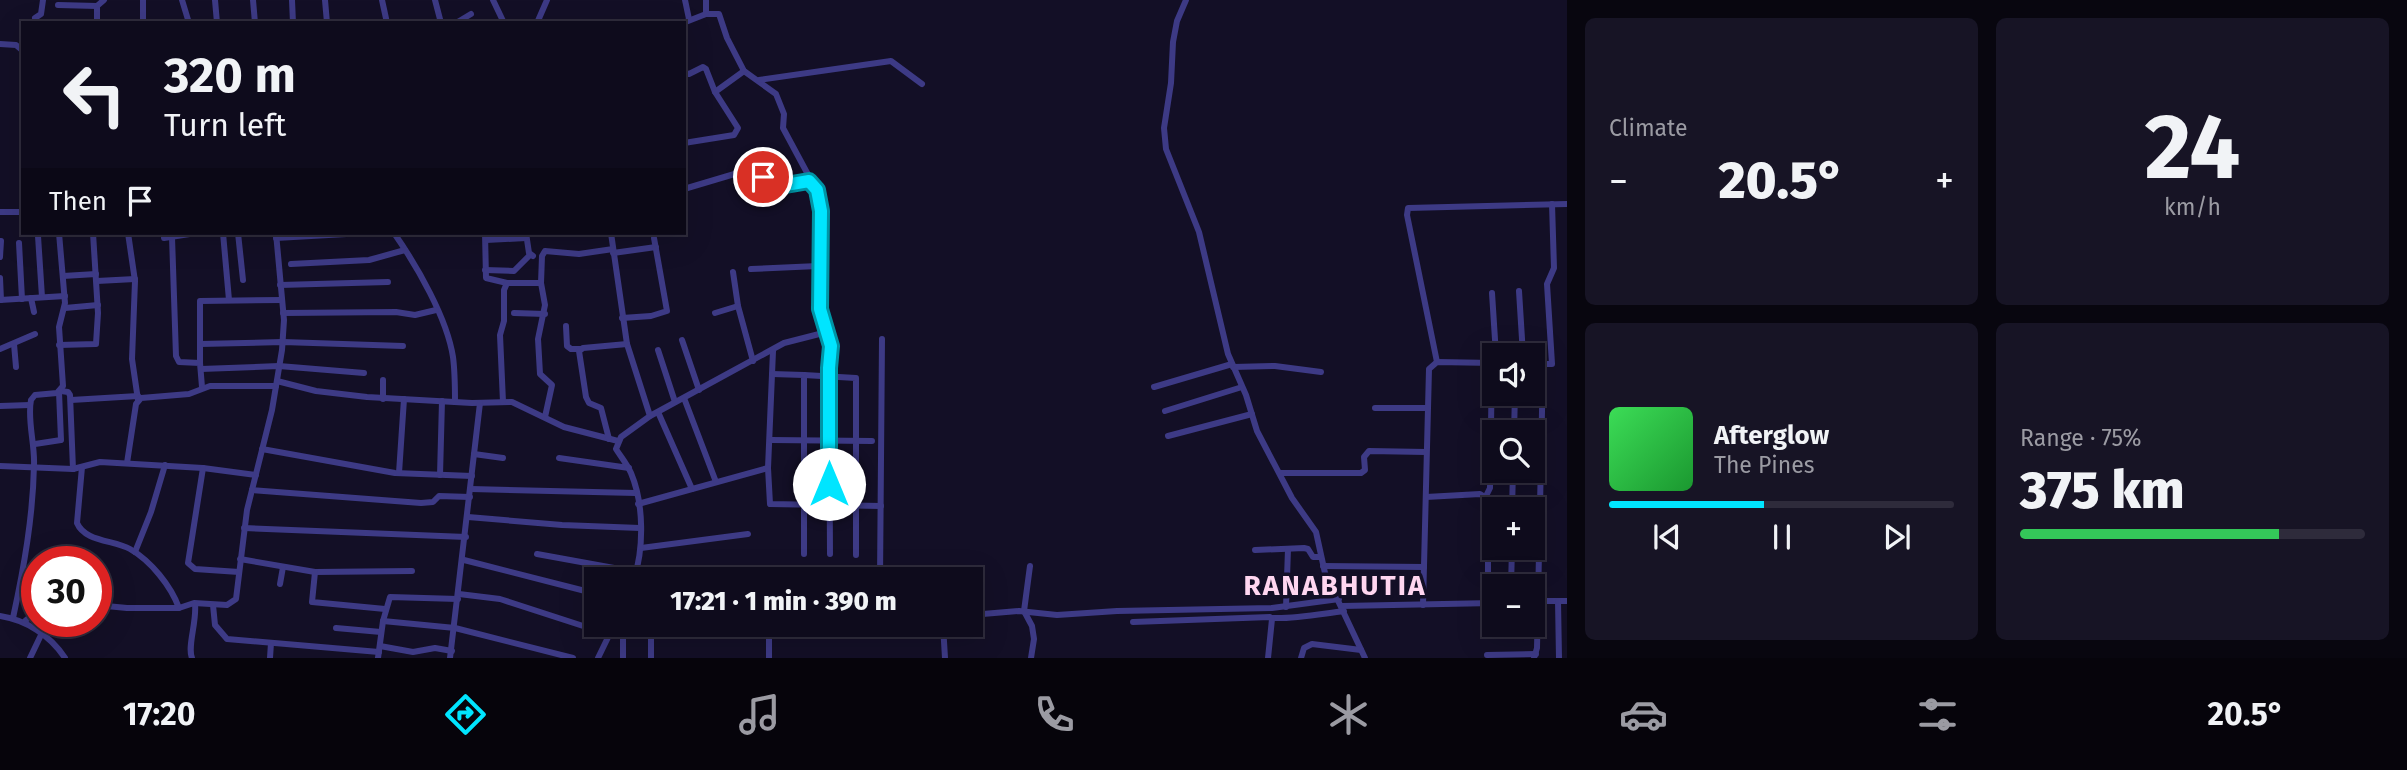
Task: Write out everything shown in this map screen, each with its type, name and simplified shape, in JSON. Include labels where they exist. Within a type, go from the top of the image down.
[{"type":"street","points":[[35,18],[41,14],[43,0]]},
{"type":"street","points":[[58,5],[97,6],[104,0]]},
{"type":"street","points":[[142,0],[143,21]]},
{"type":"street","points":[[182,0],[188,21]]},
{"type":"street","points":[[215,0],[217,21]]},
{"type":"street","points":[[253,0],[255,21]]},
{"type":"street","points":[[292,0],[293,21]]},
{"type":"street","points":[[325,0],[327,21]]},
{"type":"street","points":[[382,0],[387,21]]},
{"type":"street","points":[[435,0],[440,21]]},
{"type":"street","points":[[493,0],[502,21]]},
{"type":"street","points":[[538,21],[547,0]]},
{"type":"street","points":[[685,0],[686,21],[706,14],[719,14],[726,38],[744,71],[776,94],[783,114],[783,128],[817,190],[821,220],[818,266],[821,318],[831,346],[830,554]]},
{"type":"street","points":[[706,0],[706,14]]},
{"type":"street","points":[[1186,0],[1174,33],[1171,83],[1163,136],[1199,232],[1235,366],[1257,431],[1292,498],[1316,532],[1323,566],[1365,658]]},
{"type":"street","points":[[97,6],[97,21]]},
{"type":"street","points":[[460,21],[471,15]]},
{"type":"street","points":[[0,44],[16,44],[21,49]]},
{"type":"street","points":[[759,80],[891,61],[922,84]]},
{"type":"street","points":[[686,73],[705,68],[715,92],[735,120],[737,134],[686,143]]},
{"type":"street","points":[[715,92],[744,71]]},
{"type":"street","points":[[686,188],[760,167],[764,204]]},
{"type":"street","points":[[743,190],[762,183],[774,187],[812,182]]},
{"type":"street","points":[[1545,364],[1552,364],[1547,288],[1554,268],[1552,204]]},
{"type":"street","points":[[1437,362],[1407,215],[1408,208],[1567,204]]},
{"type":"street","points":[[0,212],[21,212]]},
{"type":"street","points":[[35,444],[61,440],[60,392],[64,386],[59,345],[65,296],[60,235]]},
{"type":"street","points":[[59,345],[96,344],[98,305],[93,235]]},
{"type":"street","points":[[127,463],[138,398],[132,359],[135,279],[128,235]]},
{"type":"street","points":[[164,238],[175,235],[176,356],[179,362],[201,366],[279,366],[364,373]]},
{"type":"street","points":[[221,235],[229,300]]},
{"type":"street","points":[[238,235],[243,280]]},
{"type":"street","points":[[112,607],[179,608],[195,604],[227,605],[235,601],[244,528],[283,342],[276,235]]},
{"type":"street","points":[[395,235],[436,310],[452,350],[455,402]]},
{"type":"street","points":[[530,255],[526,235],[485,237],[485,270],[488,280],[541,283]]},
{"type":"street","points":[[611,235],[627,344],[650,416]]},
{"type":"street","points":[[38,236],[42,297]]},
{"type":"street","points":[[622,318],[651,316],[667,311],[654,238]]},
{"type":"street","points":[[0,257],[1,241]]},
{"type":"street","points":[[19,243],[22,299]]},
{"type":"street","points":[[485,270],[514,271],[530,255],[542,256],[548,251],[579,254],[656,247]]},
{"type":"street","points":[[292,264],[369,260],[405,250]]},
{"type":"street","points":[[542,256],[541,283],[545,314],[538,339],[540,374],[552,385],[545,418]]},
{"type":"street","points":[[751,269],[818,266]]},
{"type":"street","points":[[733,272],[738,306],[754,361]]},
{"type":"street","points":[[63,276],[135,279]]},
{"type":"street","points":[[0,278],[1,300],[65,296]]},
{"type":"street","points":[[281,285],[388,282]]},
{"type":"street","points":[[503,402],[500,335],[504,321],[504,289],[507,283]]},
{"type":"street","points":[[1519,291],[1522,343]]},
{"type":"street","points":[[1492,293],[1495,343]]},
{"type":"street","points":[[32,298],[34,312]]},
{"type":"street","points":[[202,387],[200,301],[282,300]]},
{"type":"street","points":[[65,308],[98,305]]},
{"type":"street","points":[[715,313],[738,306]]},
{"type":"street","points":[[283,313],[396,312],[415,315],[436,310]]},
{"type":"street","points":[[514,313],[545,314]]},
{"type":"street","points":[[566,326],[567,346],[571,349],[627,344]]},
{"type":"street","points":[[637,567],[641,548],[638,504],[629,468],[616,449],[618,441],[650,416],[784,343],[827,332]]},
{"type":"street","points":[[0,349],[35,334]]},
{"type":"street","points":[[880,567],[882,339]]},
{"type":"street","points":[[682,340],[699,390]]},
{"type":"street","points":[[200,344],[283,342],[403,346]]},
{"type":"street","points":[[14,344],[16,368]]},
{"type":"street","points":[[580,349],[586,397],[589,403],[601,408],[609,439]]},
{"type":"street","points":[[658,350],[675,402]]},
{"type":"street","points":[[773,351],[768,468],[770,504],[881,506]]},
{"type":"street","points":[[1423,605],[1429,369],[1437,362],[1482,363]]},
{"type":"street","points":[[1154,387],[1235,366],[1284,367],[1321,372]]},
{"type":"street","points":[[772,374],[856,378],[856,555]]},
{"type":"street","points":[[804,375],[804,554]]},
{"type":"street","points":[[383,380],[383,399]]},
{"type":"street","points":[[71,400],[138,398],[189,394],[202,387],[276,384],[383,399],[516,404],[564,427],[618,441]]},
{"type":"street","points":[[1165,411],[1242,387]]},
{"type":"street","points":[[13,618],[27,551],[35,444],[30,405],[35,395],[68,392],[71,400],[73,469]]},
{"type":"street","points":[[684,398],[716,482]]},
{"type":"street","points":[[399,473],[404,399]]},
{"type":"street","points":[[440,475],[442,401]]},
{"type":"street","points":[[213,605],[215,625],[227,639],[379,652],[414,652],[435,648],[451,654],[464,560],[480,403]]},
{"type":"street","points":[[0,405],[30,405]]},
{"type":"street","points":[[1490,574],[1486,496],[1490,488],[1492,406]]},
{"type":"street","points":[[1536,574],[1542,406]]},
{"type":"street","points":[[1375,408],[1427,408]]},
{"type":"street","points":[[657,412],[692,489]]},
{"type":"street","points":[[1168,436],[1252,414]]},
{"type":"street","points":[[771,440],[872,441]]},
{"type":"street","points":[[262,449],[399,473],[472,476]]},
{"type":"street","points":[[1280,473],[1362,473],[1365,470],[1364,457],[1369,451],[1426,452]]},
{"type":"street","points":[[474,454],[503,458]]},
{"type":"street","points":[[559,458],[629,468]]},
{"type":"street","points":[[0,466],[73,469],[95,462],[127,463],[256,475]]},
{"type":"street","points":[[135,552],[165,465]]},
{"type":"street","points":[[82,467],[77,514],[79,529],[135,552],[171,589],[179,608]]},
{"type":"street","points":[[203,468],[188,563],[195,569],[239,572]]},
{"type":"street","points":[[638,504],[768,468]]},
{"type":"street","points":[[252,489],[431,503],[439,496],[470,493],[636,493]]},
{"type":"street","points":[[1426,497],[1468,494],[1486,496]]},
{"type":"street","points":[[468,517],[640,528]]},
{"type":"street","points":[[244,528],[466,537]]},
{"type":"street","points":[[641,548],[748,534]]},
{"type":"street","points":[[1255,550],[1307,548],[1313,557],[1321,557]]},
{"type":"street","points":[[1286,607],[1288,549]]},
{"type":"street","points":[[537,554],[595,567]]},
{"type":"street","points":[[240,559],[315,572],[412,571]]},
{"type":"street","points":[[464,560],[584,591]]},
{"type":"street","points":[[1030,566],[1024,611],[1032,626],[1034,639],[1030,658]]},
{"type":"street","points":[[1323,566],[1424,567]]},
{"type":"street","points":[[281,584],[283,567]]},
{"type":"street","points":[[315,572],[312,602],[385,609]]},
{"type":"street","points":[[379,652],[385,609],[390,597],[500,599],[584,625]]},
{"type":"street","points":[[1545,601],[1567,601]]},
{"type":"street","points":[[1558,601],[1559,658]]},
{"type":"street","points":[[983,614],[1024,611],[1057,615],[1117,611],[1482,603]]},
{"type":"street","points":[[192,658],[189,649],[196,623],[195,604]]},
{"type":"street","points":[[1133,622],[1289,619],[1342,605]]},
{"type":"street","points":[[0,616],[21,620]]},
{"type":"street","points":[[1268,658],[1272,618]]},
{"type":"street","points":[[383,621],[455,628],[573,658]]},
{"type":"street","points":[[335,628],[381,632]]},
{"type":"street","points":[[30,658],[40,637]]},
{"type":"street","points":[[43,637],[65,658]]},
{"type":"street","points":[[598,658],[607,637]]},
{"type":"street","points":[[623,637],[623,658]]},
{"type":"street","points":[[651,637],[651,658]]},
{"type":"street","points":[[944,637],[945,658]]},
{"type":"street","points":[[1487,655],[1535,656],[1535,637]]},
{"type":"street","points":[[769,638],[769,658]]},
{"type":"street","points":[[270,658],[271,643]]},
{"type":"street","points":[[1301,658],[1304,648],[1312,644],[1362,650]]},
{"type":"district","name":"RANABHUTIA","points":[[1335,585]]},
{"type":"route","points":[[763,177],[764,181],[774,187],[809,181],[817,190],[821,220],[818,266],[820,309],[831,346],[829,484]]}]
